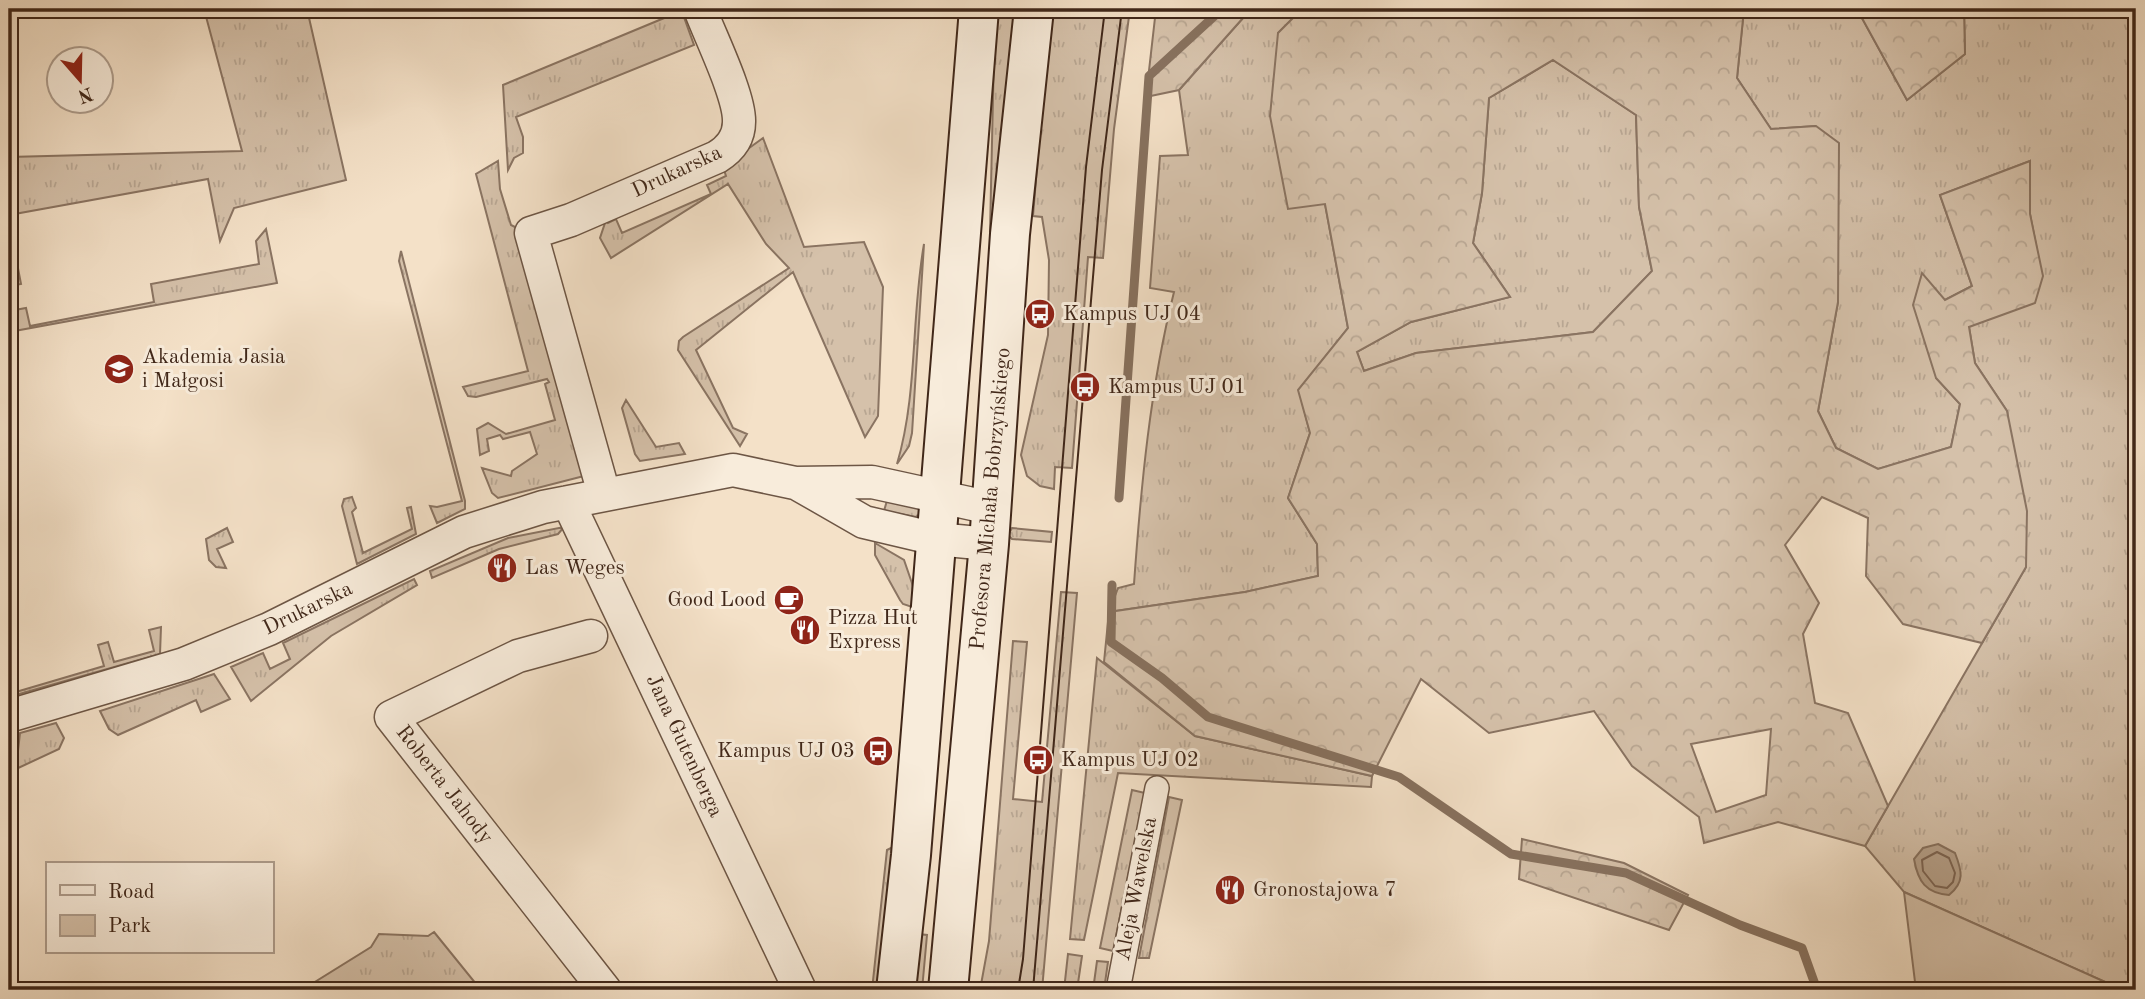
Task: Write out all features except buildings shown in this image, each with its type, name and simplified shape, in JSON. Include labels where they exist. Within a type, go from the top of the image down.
[{"type":"main road","points":[[896,990],[911,855],[979,9]]},
{"type":"main road","name":"Profesora Michała Bobrzyńskiego","points":[[948,990],[990,526],[1010,234],[1034,9]]},
{"type":"street","name":"Drukarska","points":[[604,494],[531,233],[571,220],[726,151],[736,139],[740,120],[705,23]]},
{"type":"street","name":"Drukarska","points":[[9,716],[184,664],[269,629],[464,532],[518,513],[604,494],[733,470],[795,483],[872,482],[939,497],[990,526]]},
{"type":"street","name":"Drukarska","points":[[795,483],[864,522],[936,539],[990,526]]},
{"type":"street","name":"Jana Gutenberga","points":[[568,502],[800,990]]},
{"type":"street","name":"Roberta Jahody","points":[[591,636],[518,656],[391,717],[605,990]]},
{"type":"street","name":"Aleja Wawelska","points":[[1118,990],[1157,788]]},
{"type":"green space","points":[[204,9],[307,9],[346,180],[234,208],[220,241],[208,179],[9,215],[9,157],[242,151]]},
{"type":"green space","points":[[668,9],[681,9],[694,45],[516,117],[523,137],[523,153],[514,158],[508,170],[503,85],[669,16]]},
{"type":"green space","points":[[995,9],[1017,9],[998,231],[990,231]]},
{"type":"green space","points":[[1050,9],[1130,9],[1114,129],[1103,258],[1088,257],[1072,468],[1055,467],[1054,489],[1040,486],[1027,476],[1021,455],[1048,335],[1049,260],[1042,217],[1033,216]]},
{"type":"green space","points":[[1156,9],[1251,9],[1179,90],[1146,97]]},
{"type":"green space","points":[[1251,9],[1302,9],[1278,33],[1325,204],[1348,328],[1299,390],[1310,433],[1288,498],[1317,544],[1318,576],[1245,592],[1109,612],[1118,588],[1134,584],[1148,437],[1174,292],[1150,288],[1160,156],[1188,155],[1179,90]]},
{"type":"green space","points":[[1302,9],[1744,9],[1737,78],[1771,129],[1816,126],[1839,143],[1838,302],[1818,411],[1836,448],[1878,469],[1951,447],[1960,404],[1936,378],[1913,305],[1922,273],[1945,300],[1972,286],[1940,195],[2030,161],[2030,214],[2043,276],[2035,303],[1969,327],[1975,363],[2007,411],[2027,511],[2026,567],[1982,643],[1903,624],[1866,576],[1868,518],[1822,497],[1785,545],[1819,603],[1803,634],[1815,703],[1848,713],[1888,806],[1865,846],[1778,822],[1704,843],[1699,817],[1632,766],[1594,711],[1489,733],[1421,679],[1372,776],[1195,736],[1104,662],[1109,612],[1245,592],[1318,576],[1317,544],[1288,498],[1310,433],[1298,390],[1348,328],[1325,204],[1288,209],[1270,116],[1278,33]],"holes":[[[1553,60],[1636,115],[1639,207],[1652,271],[1593,332],[1416,353],[1364,371],[1357,352],[1411,322],[1510,297],[1473,243],[1482,193],[1489,98]],[[1771,729],[1766,795],[1716,812],[1691,744]]]},
{"type":"green space","points":[[1744,9],[1857,9],[1907,100],[1965,54],[1964,9],[2136,9],[2136,990],[2123,990],[1904,892],[1865,846],[2026,567],[2007,411],[1975,363],[1969,327],[2042,276],[2030,214],[2030,161],[1940,195],[1972,286],[1945,300],[1936,378],[1960,404],[1951,447],[1878,469],[1836,448],[1818,411],[1838,302],[1815,126],[1771,129],[1737,78]]},
{"type":"green space","points":[[1857,9],[1964,9],[1965,54],[1907,100]]},
{"type":"green space","points":[[1553,60],[1636,115],[1639,207],[1652,271],[1593,332],[1416,353],[1364,371],[1357,352],[1411,322],[1510,297],[1473,243],[1482,193],[1489,98]]},
{"type":"green space","points":[[763,138],[804,247],[864,242],[883,287],[878,416],[865,437],[793,272],[696,350],[733,428],[747,434],[740,446],[678,350],[679,341],[683,337],[789,268],[766,244],[728,184],[611,258],[600,238],[606,220],[608,223],[616,219],[622,233],[711,194],[707,185],[726,176],[723,167]]},
{"type":"green space","points":[[498,161],[500,189],[511,225],[521,230],[584,476],[498,498],[492,493],[482,468],[511,476],[512,471],[537,454],[530,432],[503,439],[500,435],[487,439],[489,451],[480,455],[477,429],[488,423],[506,434],[555,420],[545,384],[549,382],[547,379],[476,397],[468,396],[463,387],[528,371],[476,174]]},
{"type":"green space","points":[[9,221],[21,284],[9,286]]},
{"type":"green space","points":[[266,229],[277,283],[9,332],[9,311],[26,308],[30,326],[154,302],[151,284],[259,264],[256,241]]},
{"type":"green space","points":[[924,244],[912,433],[909,446],[897,464],[908,410]]},
{"type":"green space","points":[[401,251],[465,501],[465,509],[437,523],[430,506],[462,501],[399,261]]},
{"type":"green space","points":[[626,400],[656,447],[679,443],[685,454],[640,461],[635,454],[622,408]]},
{"type":"green space","points":[[352,497],[356,508],[352,512],[363,553],[412,529],[407,508],[411,507],[416,534],[357,564],[342,506],[344,499]]},
{"type":"green space","points":[[888,497],[920,504],[921,513],[916,517],[884,511]]},
{"type":"green space","points":[[564,527],[558,534],[499,549],[432,578],[430,571],[508,538]]},
{"type":"green space","points":[[227,528],[233,542],[217,549],[226,568],[216,567],[209,560],[206,539]]},
{"type":"green space","points":[[1012,528],[1052,532],[1051,542],[1012,539],[1008,535]]},
{"type":"green space","points":[[875,543],[904,560],[914,589],[912,607],[900,600],[875,555]]},
{"type":"green space","points":[[414,579],[417,585],[331,636],[251,701],[231,667],[263,653],[270,669],[290,659],[283,643]]},
{"type":"green space","points":[[1061,592],[1077,593],[1042,990],[980,990],[989,941],[1013,641],[1027,642],[1013,799],[1042,802]]},
{"type":"green space","points":[[161,627],[160,654],[9,697],[9,694],[104,666],[98,645],[108,642],[114,662],[154,651],[149,630]]},
{"type":"green space","points":[[1097,658],[1195,736],[1372,776],[1371,787],[1118,773],[1084,940],[1070,939]]},
{"type":"green space","points":[[214,674],[230,699],[201,712],[196,700],[118,735],[109,729],[100,711]]},
{"type":"green space","points":[[56,723],[64,738],[59,749],[16,769],[20,733]]},
{"type":"green space","points":[[1132,790],[1145,793],[1113,951],[1100,948]]},
{"type":"green space","points":[[1169,797],[1182,800],[1149,958],[1139,958]]},
{"type":"green space","points":[[1522,839],[1624,863],[1688,895],[1669,930],[1519,879]]},
{"type":"green space","points":[[893,847],[877,990],[872,990],[887,850]]},
{"type":"green space","points":[[1904,892],[2123,990],[1916,990]]},
{"type":"green space","points":[[434,932],[481,990],[302,990],[371,947],[379,934],[428,936]]},
{"type":"green space","points":[[918,934],[927,935],[922,990],[911,990]]},
{"type":"green space","points":[[1068,954],[1082,956],[1077,990],[1064,990]]},
{"type":"green space","points":[[1097,961],[1108,962],[1104,990],[1093,990]]},
{"type":"water","points":[[1938,844],[1955,853],[1959,865],[1960,881],[1949,895],[1934,892],[1924,885],[1914,859],[1923,848]]},
{"type":"waterway","points":[[1119,498],[1149,76],[1222,9]]},
{"type":"waterway","points":[[1112,585],[1111,642],[1162,678],[1208,717],[1399,777],[1511,854],[1626,873],[1740,925],[1802,948],[1817,990]]},
{"type":"tram line","points":[[1018,990],[1023,959],[1086,167],[1105,9]]},
{"type":"tram line","points":[[1033,990],[1102,170],[1122,9]]},
{"type":"place","name":"Kampus UJ 04","points":[[1040,314]]},
{"type":"place","name":"Akademia Jasia i Małgosi","points":[[119,369]]},
{"type":"place","name":"Kampus UJ 01","points":[[1085,387]]},
{"type":"place","name":"Las Weges","points":[[502,568]]},
{"type":"place","name":"Good Lood","points":[[789,600]]},
{"type":"place","name":"Pizza Hut Express","points":[[805,630]]},
{"type":"place","name":"Kampus UJ 03","points":[[878,751]]},
{"type":"place","name":"Kampus UJ 02","points":[[1038,760]]},
{"type":"place","name":"Gronostajowa 7","points":[[1230,890]]}]
